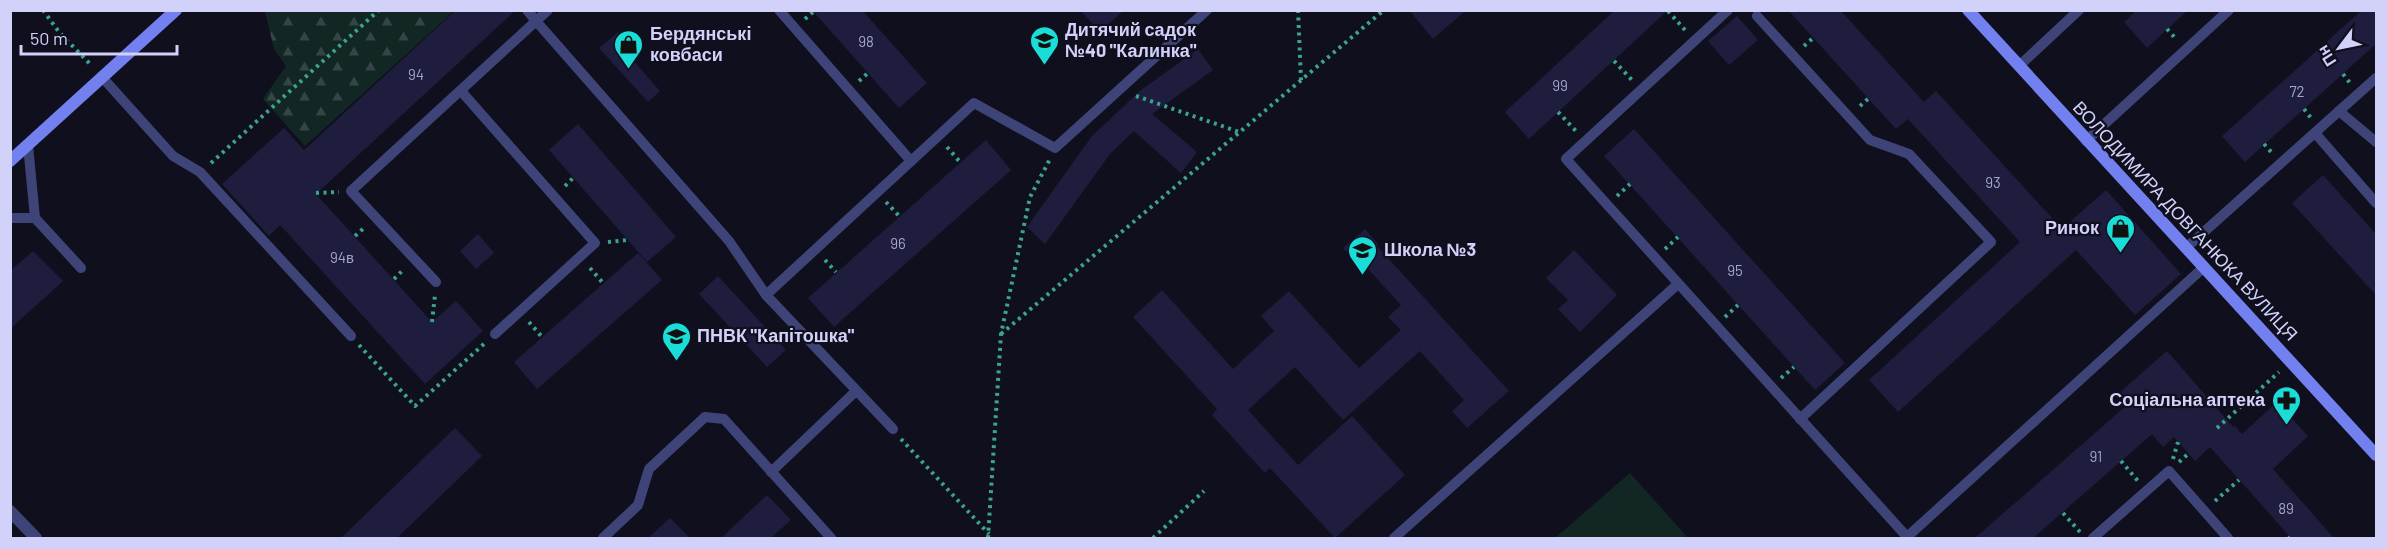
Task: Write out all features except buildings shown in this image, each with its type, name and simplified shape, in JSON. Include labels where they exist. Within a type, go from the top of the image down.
[{"type":"main road","points":[[10,161],[176,10]]},
{"type":"main road","name":"ВОЛОДИМИРА ДОВГАНЮКА ВУЛИЦЯ","points":[[1976,13],[2019,66],[2086,141],[2376,455]]},
{"type":"street","points":[[10,510],[36,538]]},
{"type":"lane","points":[[527,10],[729,241],[766,295],[892,429]]},
{"type":"lane","points":[[436,282],[351,191],[548,10]]},
{"type":"lane","points":[[779,10],[911,161]]},
{"type":"lane","points":[[766,295],[974,103],[1055,148],[1208,10]]},
{"type":"lane","points":[[1728,10],[1566,159],[1907,538],[2203,268]]},
{"type":"lane","points":[[2019,66],[2079,10]]},
{"type":"lane","points":[[2086,141],[2229,10]]},
{"type":"lane","points":[[1757,12],[1870,140],[1909,154],[1991,242],[1800,419]]},
{"type":"lane","points":[[102,77],[173,156],[200,172],[351,336]]},
{"type":"lane","points":[[2186,248],[2376,78]]},
{"type":"lane","points":[[461,91],[595,243],[495,334]]},
{"type":"lane","points":[[2339,111],[2376,142]]},
{"type":"lane","points":[[2315,133],[2376,202]]},
{"type":"lane","points":[[28,145],[35,218],[49,236],[81,268]]},
{"type":"lane","points":[[10,218],[35,218]]},
{"type":"lane","points":[[1394,538],[1678,284]]},
{"type":"lane","points":[[771,472],[856,391]]},
{"type":"lane","points":[[603,538],[638,505],[649,469],[705,417],[724,419],[831,538]]},
{"type":"lane","points":[[2093,538],[2169,471],[2228,538]]},
{"type":"path","points":[[43,10],[59,32],[102,77]]},
{"type":"path","points":[[200,172],[379,10]]},
{"type":"path","points":[[1298,10],[1301,80]]},
{"type":"path","points":[[1001,334],[1384,10]]},
{"type":"path","points":[[1668,11],[1695,41]]},
{"type":"path","points":[[1614,61],[1641,90]]},
{"type":"path","points":[[1119,90],[1240,132]]},
{"type":"path","points":[[1558,112],[1585,141]]},
{"type":"path","points":[[988,536],[1001,334],[1030,197],[1055,148]]},
{"type":"path","points":[[315,194],[351,191]]},
{"type":"path","points":[[432,322],[436,282]]},
{"type":"path","points":[[351,336],[415,406],[495,334]]},
{"type":"path","points":[[2217,428],[2290,361]]},
{"type":"path","points":[[892,429],[988,536]]},
{"type":"path","points":[[2121,461],[2147,491]]},
{"type":"path","points":[[2204,510],[2239,480]]},
{"type":"path","points":[[1153,538],[1204,491]]},
{"type":"path","points":[[2063,513],[2086,538]]},
{"type":"green space","points":[[265,10],[454,11],[305,146],[263,99],[286,66],[274,49]]},
{"type":"green space","points":[[1630,473],[1688,538],[1555,538]]},
{"type":"place","name":"Дитячий садок №40 \"Калинка\"","points":[[1044,66]]},
{"type":"place","name":"Бердянські ковбаси","points":[[629,70]]},
{"type":"place","name":"Ринок","points":[[2120,254]]},
{"type":"place","name":"Школа №3","points":[[1363,276]]},
{"type":"place","name":"ПНВК \"Капітошка\"","points":[[676,362]]},
{"type":"place","name":"Соціальна аптека","points":[[2286,426]]}]
